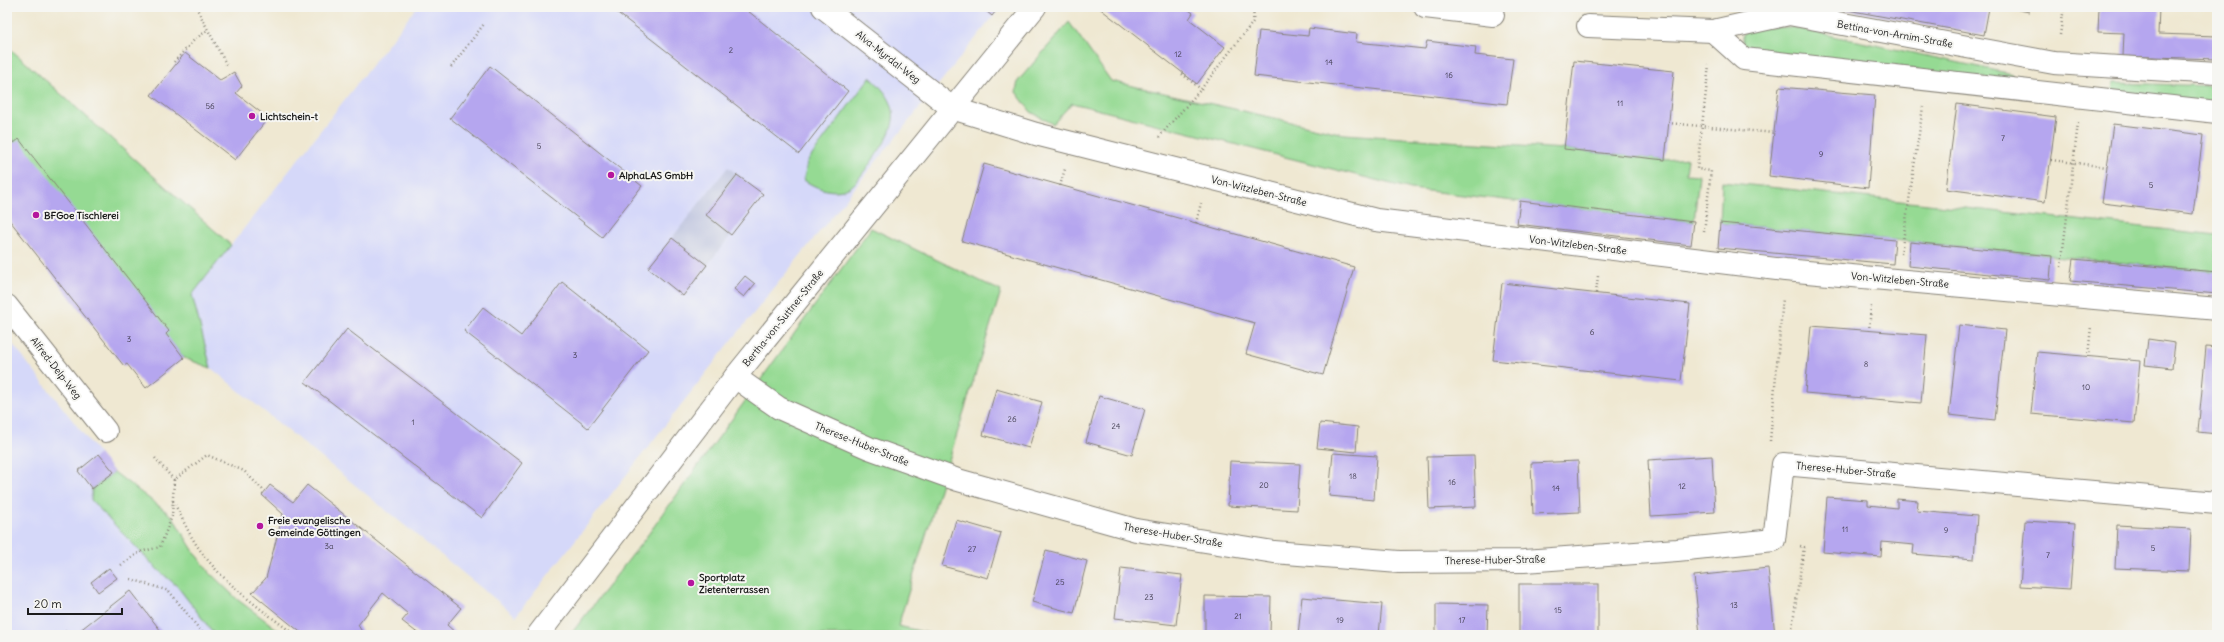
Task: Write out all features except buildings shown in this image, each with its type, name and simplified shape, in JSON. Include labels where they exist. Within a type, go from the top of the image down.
[{"type":"street","name":"Alva-Myrdal-Weg","points":[[823,7],[952,108]]},
{"type":"street","name":"Bertha-von-Suttner-Straße","points":[[538,635],[735,377],[952,108],[996,58],[1035,7]]},
{"type":"street","points":[[1425,7],[1493,15]]},
{"type":"street","name":"Bettina-von-Arnim-Straße","points":[[1588,26],[1713,31],[1789,14],[2054,63],[2217,73]]},
{"type":"street","points":[[1713,31],[1744,59],[2048,91],[2217,112]]},
{"type":"street","points":[[2048,91],[2054,63]]},
{"type":"street","name":"Von-Witzleben-Straße","points":[[952,108],[1036,134],[1376,220],[1785,270],[2217,309]]},
{"type":"street","name":"Alfred-Delp-Weg","points":[[7,306],[106,431]]},
{"type":"street","name":"Therese-Huber-Straße","points":[[735,377],[779,408],[868,448],[958,480],[1136,530],[1267,551],[1399,562],[1524,561],[1677,550],[1774,540],[1783,464],[2217,503]]},
{"type":"path","points":[[196,7],[227,66]]},
{"type":"path","points":[[1169,126],[1201,89],[1253,22],[1254,7]]},
{"type":"path","points":[[451,67],[484,24]]},
{"type":"path","points":[[174,62],[195,39],[208,30]]},
{"type":"path","points":[[1706,217],[1711,171],[1697,169],[1713,31]]},
{"type":"path","points":[[1182,74],[1201,89]]},
{"type":"path","points":[[1902,241],[1928,78]]},
{"type":"path","points":[[2062,257],[2082,95]]},
{"type":"path","points":[[1668,123],[1774,133]]},
{"type":"path","points":[[2051,160],[2107,167]]},
{"type":"path","points":[[1769,446],[1785,270]]},
{"type":"path","points":[[174,480],[207,455],[244,472],[264,491]]},
{"type":"path","points":[[121,565],[140,552],[160,547],[172,516],[174,480],[155,458]]},
{"type":"path","points":[[173,500],[192,537],[211,562],[248,599],[295,635]]},
{"type":"path","points":[[1774,540],[1804,547],[1791,635]]},
{"type":"path","points":[[132,579],[169,591],[204,635]]},
{"type":"path","points":[[65,631],[68,635]]},
{"type":"shaded area","points":[[417,7],[1001,7],[720,355],[516,616],[211,368],[192,295]]},
{"type":"shaded area","points":[[728,167],[763,194],[683,296],[648,268]]},
{"type":"shaded area","points":[[7,337],[99,454],[78,471],[92,489],[91,500],[157,569],[177,586],[215,635],[7,635]]},
{"type":"green space","points":[[1069,22],[1111,81],[1344,134],[1564,149],[1665,160],[1688,158],[1686,174],[1699,175],[1694,222],[1411,189],[1072,103],[1053,124],[1031,112],[1016,92],[1018,81]]},
{"type":"green space","points":[[1791,27],[2012,74],[2009,81],[1748,50],[1743,45],[1743,34],[1751,28]]},
{"type":"green space","points":[[7,46],[231,245],[192,295],[211,368],[184,358],[7,134]]},
{"type":"green space","points":[[870,77],[881,87],[888,97],[892,107],[892,126],[888,136],[860,177],[850,187],[837,191],[823,189],[810,184],[804,180],[807,162]]},
{"type":"green space","points":[[2114,83],[2217,86],[2217,105],[2113,92]]},
{"type":"green space","points":[[1722,182],[2217,235],[2217,272],[1720,223]]},
{"type":"green space","points":[[871,228],[1001,291],[898,626],[936,635],[570,635],[644,540]]},
{"type":"green space","points":[[114,472],[172,516],[196,555],[210,573],[238,600],[285,635],[215,635],[177,586],[157,569],[91,500],[92,489]]},
{"type":"place","name":"Lichtschein-t","points":[[252,116]]},
{"type":"place","name":"AlphaLAS GmbH","points":[[611,175]]},
{"type":"place","name":"BFGoe Tischlerei","points":[[36,215]]},
{"type":"place","name":"Freie evangelische Gemeinde Göttingen","points":[[260,526]]},
{"type":"place","name":"Sportplatz Zietenterrassen","points":[[691,583]]}]
